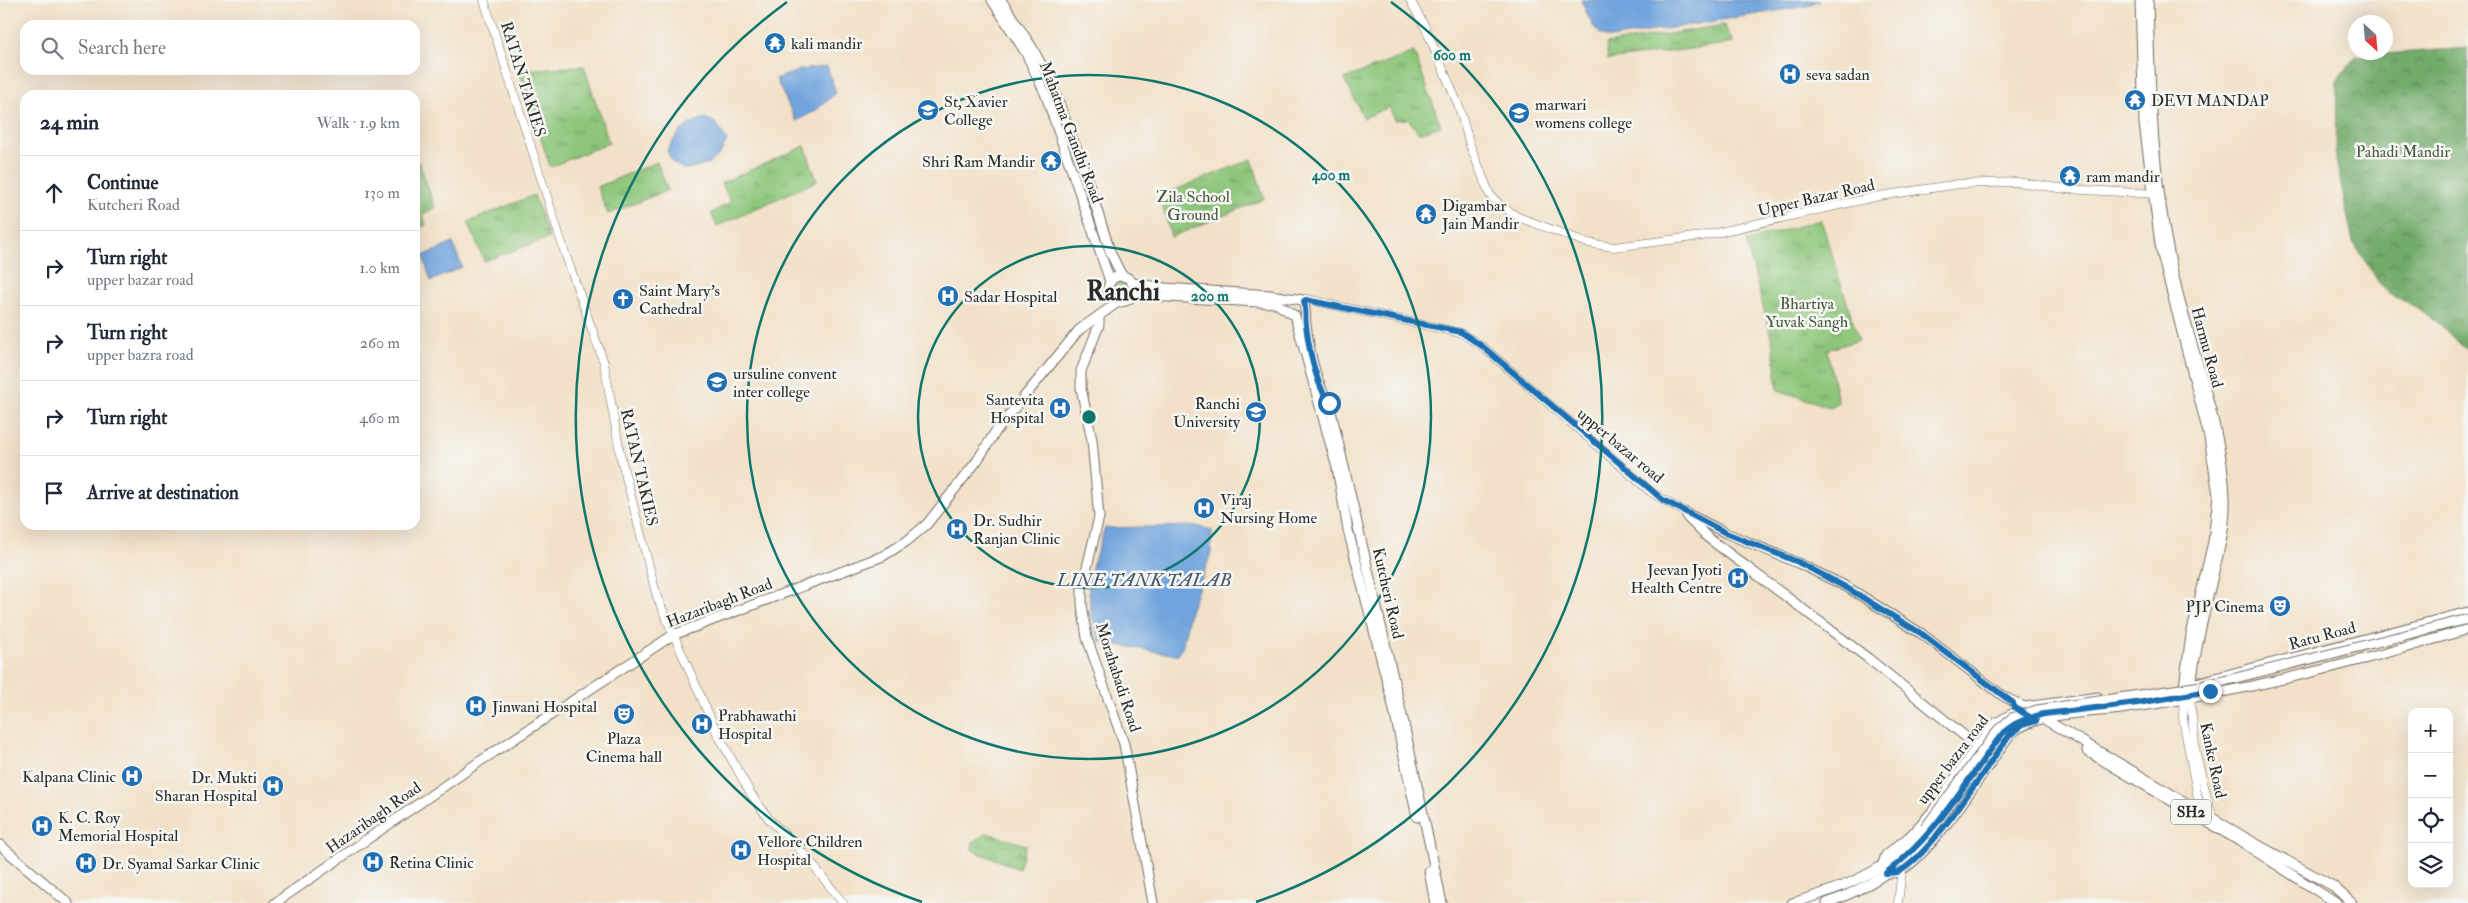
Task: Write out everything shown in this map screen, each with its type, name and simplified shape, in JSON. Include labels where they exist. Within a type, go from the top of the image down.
[{"type":"main road","name":"Mahatma Gandhi Road","points":[[992,0],[1026,53],[1045,93],[1110,282]]},
{"type":"main road","name":"Mahatma Gandhi Road","points":[[1000,0],[1033,49],[1051,82],[1082,163],[1111,254],[1122,276]]},
{"type":"main road","name":"Harmu Road","points":[[2140,0],[2142,108],[2158,194]]},
{"type":"main road","name":"Harmu Road","points":[[2148,0],[2152,122],[2164,266],[2209,437],[2218,495],[2213,542],[2191,635],[2186,699]]},
{"type":"main road","points":[[1103,313],[1109,294],[1110,282],[1122,276],[1132,283],[1165,288],[1305,300]]},
{"type":"main road","points":[[1109,294],[1118,302],[1127,300],[1132,295],[1132,283]]},
{"type":"main road","points":[[1132,295],[1276,303],[1295,316],[1301,331],[1322,419],[1337,468],[1362,586],[1392,701],[1436,903]]},
{"type":"main road","name":"Kutcheri Road","points":[[1305,300],[1306,325],[1317,378],[1321,392],[1329,403],[1352,496],[1404,724],[1442,903]]},
{"type":"main road","name":"Hazaribagh Road","points":[[275,903],[479,762],[673,635],[883,556],[907,541],[927,524],[944,504],[996,431],[1079,330],[1118,302]]},
{"type":"main road","name":"Morahabadi Road","points":[[1103,313],[1081,371],[1081,388],[1092,440],[1100,517],[1082,588],[1082,604],[1087,638],[1124,744],[1153,903]]},
{"type":"main road","points":[[1686,513],[1688,518],[1707,537],[1870,659],[1977,746]]},
{"type":"main road","name":"upper bazar road","points":[[1686,513],[1726,533],[1798,562],[1847,588],[1922,634],[2018,707],[2040,720]]},
{"type":"main road","name":"Ratu Road","points":[[2187,685],[2468,612]]},
{"type":"main road","points":[[1928,831],[1998,730],[2022,714],[2036,710],[2208,685],[2468,619]]},
{"type":"main road","points":[[1828,903],[1848,895],[1884,869],[1928,831],[2002,734],[2020,721],[2044,714],[2138,703],[2210,691],[2468,625]]},
{"type":"main road","name":"Ratu Road","points":[[2186,699],[2349,662],[2468,629]]},
{"type":"main road","name":"upper bazra road","points":[[2186,699],[2040,720],[2022,725],[2012,732],[1947,823],[1918,856],[1897,873],[1884,869],[1886,855],[1910,836],[1932,812],[1977,746],[1996,723],[2018,707],[2187,685]]},
{"type":"main road","name":"SH2","points":[[2040,720],[2333,886],[2352,903]]},
{"type":"main road","name":"SH2","points":[[2040,720],[2336,903]]},
{"type":"main road","points":[[0,845],[68,903]]},
{"type":"main road","points":[[1792,903],[1844,887],[1884,869]]},
{"type":"street","name":"RATAN TAKIES","points":[[484,0],[489,10],[566,256],[604,363],[621,458],[657,597],[717,733],[751,794],[769,819],[804,854],[842,903]]},
{"type":"street","name":"Upper Bazar Road","points":[[1410,0],[1458,104],[1470,145],[1490,196],[1518,217],[1588,243],[1614,247],[1702,236],[1879,196],[1959,184],[2017,182],[2066,189],[2158,194]]},
{"type":"street","name":"upper bazar road","points":[[1305,300],[1461,332],[1482,346],[1652,492],[1686,513]]},
{"type":"street","name":"Kanke Road","points":[[2186,699],[2186,739],[2202,819]]},
{"type":"street","name":"Kanke Road","points":[[2186,699],[2196,754],[2215,827]]},
{"type":"street","points":[[1898,903],[1902,869]]},
{"type":"street","points":[[1821,894],[1828,903]]},
{"type":"green space","points":[[1724,25],[1734,43],[1608,60],[1606,44]]},
{"type":"green space","name":"Pahadi Mandir","points":[[2468,48],[2468,348],[2461,346],[2440,324],[2416,307],[2395,297],[2379,283],[2353,242],[2336,160],[2337,80],[2353,60],[2393,60],[2393,53]]},
{"type":"green space","points":[[1414,52],[1441,126],[1419,133],[1408,119],[1395,120],[1389,107],[1364,118],[1344,79]]},
{"type":"green space","points":[[584,66],[609,143],[550,167],[519,70]]},
{"type":"green space","points":[[805,146],[817,181],[717,226],[711,213],[731,202],[721,183]]},
{"type":"green space","name":"Zila School Ground","points":[[1252,159],[1264,199],[1171,237],[1160,196]]},
{"type":"green space","points":[[657,162],[668,190],[608,214],[597,187]]},
{"type":"green space","points":[[420,165],[435,208],[423,214],[426,225],[420,228]]},
{"type":"green space","points":[[534,195],[549,238],[484,261],[468,222]]},
{"type":"green space","name":"Bhartiya Yuvak Sangh","points":[[1821,220],[1859,340],[1827,350],[1838,402],[1830,407],[1778,390],[1773,345],[1746,241]]},
{"type":"green space","points":[[1121,283],[1126,285],[1128,290],[1126,295],[1121,297],[1116,295],[1114,290],[1116,285]]},
{"type":"green space","points":[[987,833],[1026,845],[1019,869],[972,850],[973,842]]},
{"type":"water","points":[[1581,0],[1820,0],[1807,6],[1610,38],[1599,33],[1595,28]]},
{"type":"water","points":[[827,66],[836,93],[815,111],[796,121],[776,79],[800,70]]},
{"type":"water","points":[[705,118],[716,123],[727,140],[724,147],[720,154],[711,162],[699,167],[683,169],[673,163],[667,151],[682,130],[692,123]]},
{"type":"water","points":[[453,243],[462,267],[431,281],[423,256]]},
{"type":"water","name":"LINE TANK TALAB","points":[[1196,526],[1212,530],[1211,553],[1190,611],[1182,648],[1177,655],[1100,642],[1091,612],[1088,579],[1105,528]]},
{"type":"place","name":"kali mandir","points":[[775,43]]},
{"type":"place","name":"seva sadan","points":[[1790,74]]},
{"type":"place","name":"DEVI MANDAP","points":[[2135,100]]},
{"type":"place","name":"St, Xavier College","points":[[928,110]]},
{"type":"place","name":"marwari womens college","points":[[1519,113]]},
{"type":"place","name":"Shri Ram Mandir","points":[[1051,161]]},
{"type":"place","name":"ram mandir","points":[[2070,176]]},
{"type":"place","name":"Digambar Jain Mandir","points":[[1426,214]]},
{"type":"place","name":"Sadar Hospital","points":[[948,296]]},
{"type":"place","name":"Saint Mary's Cathedral","points":[[623,299]]},
{"type":"place","name":"ursuline convent inter college","points":[[717,382]]},
{"type":"place","name":"Santevita Hospital","points":[[1060,408]]},
{"type":"place","name":"Ranchi University","points":[[1256,412]]},
{"type":"place","name":"Viraj Nursing Home","points":[[1204,508]]},
{"type":"place","name":"Dr. Sudhir Ranjan Clinic","points":[[957,529]]},
{"type":"place","name":"Jeevan Jyoti Health Centre","points":[[1738,578]]},
{"type":"place","name":"PJP Cinema","points":[[2280,606]]},
{"type":"place","name":"Jinwani Hospital","points":[[476,706]]},
{"type":"place","name":"Plaza Cinema hall","points":[[624,714]]},
{"type":"place","name":"Prabhawathi Hospital","points":[[702,724]]},
{"type":"place","name":"Kalpana Clinic","points":[[132,776]]},
{"type":"place","name":"Dr. Mukti Sharan Hospital","points":[[273,786]]},
{"type":"place","name":"K. C. Roy Memorial Hospital","points":[[42,826]]},
{"type":"place","name":"Vellore Children Hospital","points":[[741,850]]},
{"type":"place","name":"Retina Clinic","points":[[373,862]]},
{"type":"place","name":"Dr. Syamal Sarkar Clinic","points":[[86,863]]},
{"type":"district","name":"Ranchi","points":[[1123,291]]},
{"type":"route","points":[[1329,403],[1321,392],[1317,378],[1306,325],[1304,301],[1425,325],[1435,325],[1461,332],[1482,346],[1663,500],[1726,533],[1798,562],[1847,588],[1922,634],[2013,703],[2014,707],[2018,710],[2036,721],[2022,725],[2009,736],[1947,823],[1918,856],[1897,873],[1886,873],[1917,848],[1930,833],[2002,734],[2015,723],[2026,719],[2035,716],[2044,714],[2138,703],[2210,691]]}]
